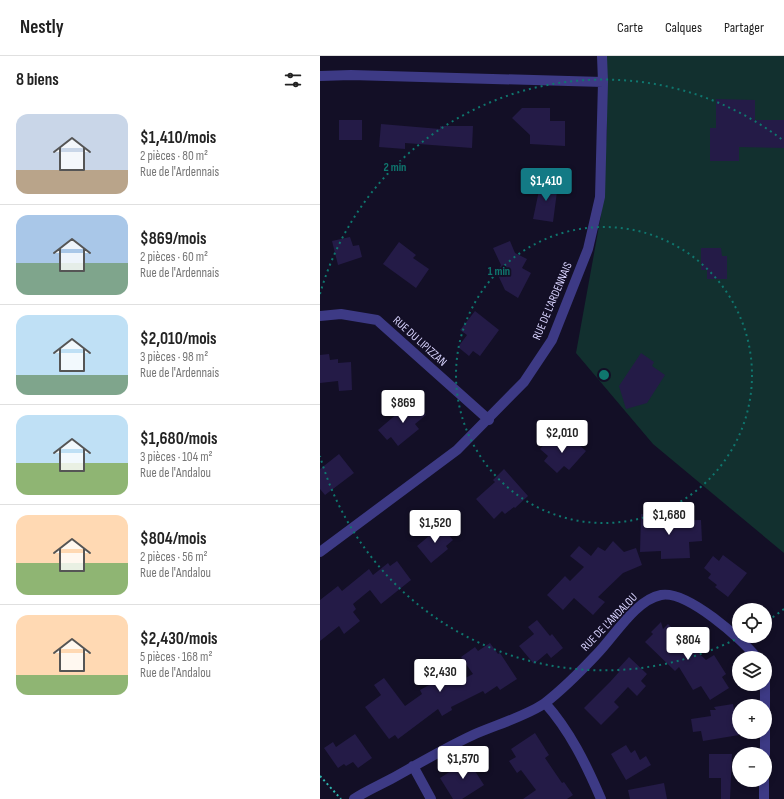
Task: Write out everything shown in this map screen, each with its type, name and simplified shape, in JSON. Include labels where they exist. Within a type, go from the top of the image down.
[{"type":"street","name":"RUE DE L'ARDENNAIS","points":[[320,552],[457,450],[489,420],[524,382],[552,340],[588,249],[600,197],[603,82],[602,56]]},
{"type":"street","points":[[320,76],[351,75],[603,82]]},
{"type":"street","name":"RUE DU LIPIZZAN","points":[[320,316],[342,314],[377,320],[489,420]]},
{"type":"street","name":"RUE DE L'ANDALOU","points":[[354,799],[375,786],[474,735],[545,702],[596,655],[637,608],[647,600],[662,595],[686,600],[698,607],[746,644],[752,651]]},
{"type":"street","points":[[765,691],[765,747]]},
{"type":"street","points":[[545,702],[559,719],[575,744],[601,799]]},
{"type":"street","points":[[413,766],[432,799]]},
{"type":"street","points":[[764,787],[764,799]]},
{"type":"path","points":[[320,776],[341,799]]},
{"type":"green space","points":[[607,56],[784,56],[784,553],[653,444],[576,353],[601,215],[607,130]]},
{"type":"building","points":[[716,99],[755,100],[755,120],[784,120],[784,148],[739,147],[739,161],[710,161],[710,128],[716,128]]},
{"type":"building","points":[[522,108],[550,108],[550,121],[565,121],[565,146],[530,144],[530,135],[512,118]]},
{"type":"building","points":[[339,120],[362,120],[362,140],[339,140]]},
{"type":"building","points":[[381,124],[440,129],[440,126],[473,126],[472,148],[405,143],[405,149],[379,147]]},
{"type":"building","points":[[541,181],[558,184],[553,222],[533,219]]},
{"type":"building","points":[[350,237],[353,246],[359,245],[362,257],[338,265],[332,241]]},
{"type":"building","points":[[510,241],[515,253],[527,259],[522,268],[531,273],[518,298],[505,290],[497,273],[501,265],[493,248]]},
{"type":"building","points":[[399,242],[416,255],[413,258],[429,269],[416,288],[383,264]]},
{"type":"building","points":[[701,248],[721,248],[722,256],[727,256],[727,279],[707,279],[707,270],[701,270]]},
{"type":"building","points":[[475,311],[499,330],[480,356],[473,351],[469,356],[458,347],[467,335],[460,330]]},
{"type":"building","points":[[641,353],[654,362],[652,366],[665,375],[647,403],[626,409],[619,386]]},
{"type":"building","points":[[329,354],[330,360],[338,359],[338,363],[351,362],[352,390],[339,391],[338,381],[320,383],[320,355]]},
{"type":"building","points":[[413,400],[426,415],[415,424],[419,429],[398,446],[391,437],[387,440],[378,430]]},
{"type":"building","points":[[570,437],[586,451],[569,470],[564,466],[557,473],[544,461],[548,456],[540,449],[550,438],[556,444],[561,439],[565,443]]},
{"type":"building","points":[[339,454],[354,473],[325,495],[320,489],[320,469]]},
{"type":"building","points":[[504,469],[528,496],[515,508],[514,507],[505,514],[502,511],[494,519],[476,499],[495,482],[493,480]]},
{"type":"building","points":[[641,514],[656,515],[656,521],[701,520],[702,541],[689,542],[690,558],[661,559],[661,551],[640,552]]},
{"type":"building","points":[[441,526],[453,540],[446,546],[448,549],[431,563],[417,546]]},
{"type":"building","points":[[613,541],[624,552],[636,548],[642,565],[623,573],[598,597],[605,602],[593,615],[574,598],[563,610],[547,595],[565,576],[570,581],[584,567],[570,556],[579,546],[591,556],[598,547],[605,551]]},
{"type":"building","points":[[723,555],[747,573],[728,597],[715,587],[717,585],[708,578],[711,574],[704,568],[713,556],[719,561]]},
{"type":"building","points":[[397,561],[411,580],[381,604],[370,590],[353,604],[356,609],[353,612],[360,621],[344,634],[339,626],[320,641],[320,600],[338,586],[342,591],[369,569],[373,575],[388,563],[390,566]]},
{"type":"building","points":[[537,620],[550,636],[552,634],[563,648],[551,658],[547,653],[534,664],[519,646],[534,634],[528,627]]},
{"type":"building","points":[[661,622],[663,629],[668,624],[706,660],[714,655],[726,674],[722,677],[729,688],[710,700],[701,686],[693,690],[679,667],[675,671],[645,642],[653,634],[651,632]]},
{"type":"building","points":[[490,643],[498,654],[500,653],[517,679],[500,690],[497,686],[485,694],[483,691],[451,707],[452,710],[442,716],[438,709],[398,739],[395,735],[389,739],[365,707],[381,695],[374,685],[384,678],[405,706],[422,694],[420,690],[429,685],[424,677],[435,671],[439,681],[449,676],[454,684],[473,674],[461,657],[475,647],[478,651]]},
{"type":"building","points":[[629,657],[647,674],[641,681],[646,686],[637,696],[628,687],[614,702],[619,707],[601,725],[584,708],[619,672],[617,670]]},
{"type":"building","points":[[732,704],[732,736],[703,741],[701,731],[693,732],[691,719],[711,716],[710,710],[716,710],[714,707]]},
{"type":"building","points":[[535,733],[549,755],[545,758],[562,783],[564,782],[573,795],[567,799],[523,799],[536,790],[521,770],[517,773],[509,761],[516,757],[511,749]]},
{"type":"building","points":[[355,734],[372,758],[358,768],[353,762],[346,766],[344,764],[338,768],[324,748],[333,742],[336,747]]},
{"type":"building","points":[[626,745],[631,753],[635,750],[640,760],[646,756],[651,765],[626,780],[611,754]]},
{"type":"building","points":[[709,754],[732,754],[730,799],[721,799],[721,778],[709,778]]},
{"type":"building","points":[[474,756],[481,767],[475,771],[484,785],[462,799],[453,799],[440,778]]},
{"type":"building","points":[[664,783],[667,799],[630,799],[628,790]]}]
